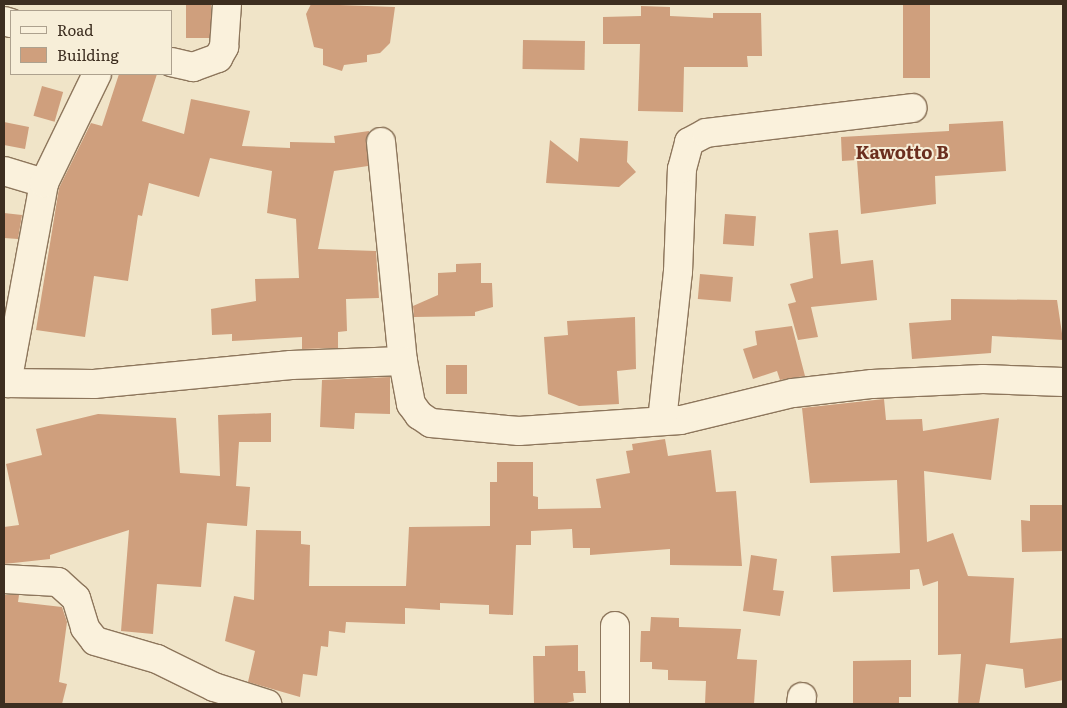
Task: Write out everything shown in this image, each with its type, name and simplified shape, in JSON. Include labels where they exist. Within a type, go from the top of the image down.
[{"type":"street","points":[[172,62],[193,67],[218,58],[224,47],[227,4]]},
{"type":"street","points":[[97,75],[44,183],[6,383],[94,384],[291,365],[403,361]]},
{"type":"street","points":[[662,421],[678,272],[682,169],[689,142],[706,133],[912,108]]},
{"type":"street","points":[[381,142],[403,361],[411,404],[431,423],[519,431],[662,421],[793,393],[872,384],[982,379],[1063,382]]},
{"type":"street","points":[[4,171],[44,183]]},
{"type":"street","points":[[4,579],[58,582],[76,598],[85,628],[96,641],[157,659],[214,687],[267,704]]},
{"type":"street","points":[[615,626],[615,704]]},
{"type":"building","points":[[186,4],[211,4],[211,38],[186,38]]},
{"type":"building","points":[[311,4],[395,7],[390,43],[380,53],[367,55],[367,62],[344,65],[342,71],[323,65],[323,49],[314,47],[306,14]]},
{"type":"building","points":[[903,4],[930,4],[930,78],[903,78]]},
{"type":"building","points":[[641,6],[670,7],[670,16],[713,18],[713,13],[761,13],[762,56],[747,56],[748,67],[684,67],[683,112],[638,111],[640,44],[603,44],[603,17],[641,16]]},
{"type":"building","points":[[523,40],[585,41],[584,70],[522,69]]},
{"type":"building","points":[[119,75],[157,75],[142,121],[184,134],[191,99],[250,111],[242,146],[290,148],[290,142],[335,143],[334,136],[369,131],[368,166],[334,171],[318,249],[376,251],[379,298],[346,299],[347,331],[338,332],[338,348],[302,349],[302,337],[232,341],[232,334],[212,335],[211,309],[256,301],[255,279],[299,278],[296,219],[267,213],[272,171],[210,158],[199,197],[149,183],[142,216],[138,215],[128,281],[94,276],[85,337],[36,330],[59,188],[91,123],[102,126]]},
{"type":"building","points":[[42,86],[63,92],[55,122],[33,116]]},
{"type":"building","points":[[1003,121],[1006,171],[935,176],[936,204],[861,214],[857,160],[842,161],[841,137],[949,131],[949,124]]},
{"type":"building","points":[[4,122],[29,127],[25,149],[4,145]]},
{"type":"building","points":[[580,138],[628,141],[627,162],[636,172],[619,187],[546,183],[550,140],[578,162]]},
{"type":"building","points":[[4,213],[22,215],[18,239],[4,238]]},
{"type":"building","points":[[725,214],[756,216],[754,246],[723,244]]},
{"type":"building","points":[[838,230],[841,264],[873,260],[877,300],[811,307],[818,337],[798,340],[788,304],[796,302],[790,284],[813,278],[809,233]]},
{"type":"building","points":[[481,263],[481,283],[492,283],[493,307],[475,312],[475,316],[414,317],[413,306],[438,295],[438,273],[456,272],[456,264]]},
{"type":"building","points":[[700,274],[733,277],[731,302],[698,299]]},
{"type":"building","points":[[951,299],[1057,300],[1063,340],[992,336],[991,353],[912,359],[909,323],[951,320]]},
{"type":"building","points":[[635,317],[636,369],[617,371],[619,404],[579,406],[548,394],[544,337],[568,335],[567,321]]},
{"type":"building","points":[[792,326],[805,376],[780,380],[777,371],[753,379],[743,349],[757,345],[755,331]]},
{"type":"building","points":[[446,365],[467,365],[467,394],[446,394]]},
{"type":"building","points":[[390,377],[390,414],[355,413],[354,429],[320,427],[322,380]]},
{"type":"building","points":[[884,399],[886,420],[922,419],[923,431],[999,418],[991,480],[924,471],[927,542],[953,533],[968,576],[1014,578],[1010,643],[1063,638],[1063,680],[1025,688],[1023,669],[986,664],[979,704],[958,704],[961,654],[938,655],[938,581],[923,586],[919,569],[910,570],[910,589],[833,592],[831,556],[900,553],[897,480],[810,483],[802,408]]},
{"type":"building","points":[[271,413],[271,442],[239,442],[236,486],[250,487],[247,526],[207,523],[201,587],[157,584],[153,634],[121,631],[129,530],[50,555],[50,559],[4,564],[4,527],[19,525],[6,464],[42,455],[36,429],[98,414],[176,418],[180,473],[220,476],[218,415]]},
{"type":"building","points":[[665,439],[668,456],[711,450],[716,492],[736,491],[742,566],[670,565],[670,549],[590,555],[590,548],[573,548],[572,529],[531,531],[531,545],[516,545],[513,615],[489,614],[489,605],[440,603],[440,610],[405,608],[405,624],[346,622],[345,633],[329,631],[328,647],[321,646],[317,676],[303,674],[300,697],[248,682],[255,651],[225,641],[234,596],[254,600],[256,530],[301,531],[301,544],[310,545],[309,586],[406,586],[409,527],[490,526],[490,482],[497,482],[497,462],[533,462],[533,496],[538,497],[538,509],[601,508],[596,479],[630,473],[626,451],[633,450],[632,444]]},
{"type":"building","points":[[1030,505],[1063,505],[1063,551],[1022,552],[1021,520],[1030,521]]},
{"type":"building","points":[[751,555],[777,559],[773,590],[784,591],[780,616],[743,611]]},
{"type":"building","points":[[4,595],[19,595],[18,602],[62,607],[67,622],[59,682],[67,684],[62,704],[4,704]]},
{"type":"building","points":[[651,617],[679,618],[679,627],[741,629],[737,659],[757,660],[754,704],[705,704],[706,681],[668,680],[668,670],[652,669],[652,662],[640,662],[641,631],[650,631]]},
{"type":"building","points":[[578,645],[578,671],[585,671],[586,693],[573,693],[574,701],[563,704],[534,704],[533,656],[545,656],[545,646]]},
{"type":"building","points":[[911,660],[911,697],[899,697],[899,704],[853,704],[853,661]]},
{"type":"district","name":"Kawotto B","points":[[902,152]]}]
